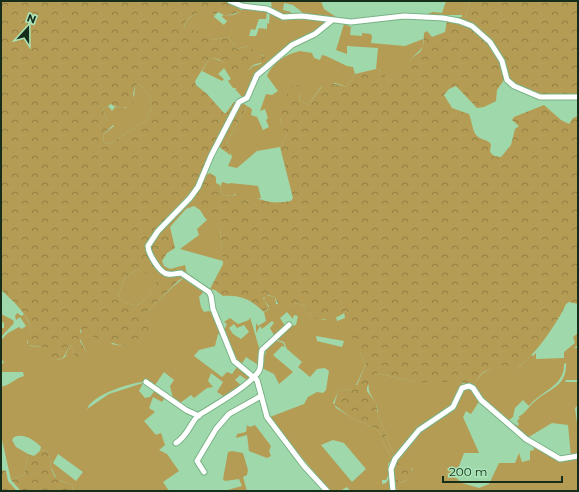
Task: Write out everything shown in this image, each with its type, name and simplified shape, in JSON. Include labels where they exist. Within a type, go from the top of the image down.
[{"type":"street","points":[[230,1],[242,6],[267,9],[283,17],[302,16],[351,22],[404,16],[443,18],[465,23],[475,28],[490,42],[502,61],[507,80],[514,86],[540,97],[578,97]]},
{"type":"street","points":[[326,491],[276,431],[267,417],[257,380],[234,361],[213,309],[211,296],[206,290],[181,272],[168,274],[163,272],[148,250],[150,241],[198,187],[236,109],[240,102],[247,98],[257,75],[292,45],[315,34],[331,20]]},
{"type":"street","points":[[176,443],[182,439],[199,416],[220,403],[254,376],[260,366],[262,350],[289,325]]},
{"type":"street","points":[[146,382],[186,410],[199,416]]},
{"type":"street","points":[[393,491],[391,469],[393,462],[419,430],[453,407],[462,388],[465,387],[473,388],[481,400],[526,439],[553,456],[562,459],[578,456]]},
{"type":"street","points":[[204,472],[197,461],[216,429],[229,414],[262,396]]},
{"type":"green space","points":[[1,1],[228,1],[242,11],[226,16],[218,12],[215,15],[201,12],[191,16],[185,23],[184,28],[201,32],[213,40],[228,37],[237,49],[248,46],[266,58],[262,63],[253,65],[246,73],[239,73],[235,71],[219,59],[209,59],[195,81],[196,85],[207,94],[224,113],[226,113],[234,102],[238,103],[196,186],[149,238],[147,243],[148,255],[153,266],[157,270],[167,276],[186,277],[179,280],[147,312],[146,318],[150,322],[147,336],[122,346],[113,343],[107,345],[91,335],[88,328],[80,330],[80,341],[87,353],[86,356],[81,358],[75,357],[71,345],[62,358],[57,360],[53,359],[42,347],[28,345],[28,337],[31,327],[18,307],[1,290]],"holes":[[[138,84],[141,85],[149,95],[151,101],[150,114],[147,120],[113,142],[109,144],[104,142],[103,135],[114,124],[106,118],[103,109],[111,104],[124,108],[133,103],[135,100],[133,94],[135,86]],[[136,270],[159,278],[146,299],[136,306],[124,302],[118,295],[125,278]]]},
{"type":"green space","points":[[271,1],[321,1],[324,9],[339,19],[302,15],[302,12],[293,5],[284,3],[283,10],[291,12],[290,15],[285,16],[272,10]]},
{"type":"green space","points":[[446,1],[470,1],[464,22],[449,17],[462,17],[462,15],[424,15],[433,12],[442,13]]},
{"type":"green space","points":[[470,1],[578,1],[578,96],[532,93],[523,90],[510,81],[504,63],[496,48],[486,38],[464,22]]},
{"type":"green space","points":[[243,8],[267,10],[266,19],[259,19],[255,30],[251,29],[249,36],[256,36],[259,28],[267,29],[270,12],[277,16],[327,22],[262,68],[244,98],[235,89],[237,88],[233,88],[228,81],[231,79],[224,68],[218,74],[224,79],[222,81],[202,71],[209,59],[213,58],[248,71],[253,66],[261,64],[264,56],[247,46],[237,49],[228,37],[213,40],[192,30],[185,30],[184,27],[186,22],[193,15],[201,12],[215,15],[214,17],[224,25],[227,21],[222,17],[223,15],[227,16],[235,14]]},
{"type":"green space","points":[[447,20],[470,27],[482,35],[499,57],[504,74],[504,80],[497,90],[496,101],[484,107],[477,108],[456,86],[449,89],[444,95],[452,108],[469,114],[475,134],[491,144],[490,152],[494,156],[501,157],[511,145],[515,129],[519,126],[512,120],[514,117],[544,105],[561,120],[569,124],[573,118],[578,116],[578,304],[569,302],[566,304],[557,321],[543,341],[520,366],[509,372],[490,369],[479,377],[473,386],[460,382],[415,382],[377,373],[367,387],[367,391],[376,403],[378,415],[395,458],[392,460],[378,430],[349,416],[334,405],[338,392],[342,389],[351,390],[352,385],[357,385],[366,364],[353,340],[348,313],[346,311],[340,316],[328,319],[317,319],[310,315],[305,306],[296,303],[286,307],[279,306],[275,297],[268,295],[263,298],[269,308],[264,312],[250,301],[235,296],[223,296],[215,290],[210,289],[223,264],[220,228],[205,218],[200,210],[194,206],[186,209],[170,227],[175,248],[167,253],[162,261],[164,266],[170,269],[185,265],[187,274],[175,271],[166,272],[161,268],[149,249],[153,239],[200,188],[206,175],[210,173],[216,177],[216,183],[220,185],[224,195],[232,196],[238,194],[248,201],[257,199],[274,202],[291,201],[293,198],[280,147],[287,135],[284,131],[278,111],[292,86],[300,85],[302,89],[299,100],[308,105],[327,80],[331,83],[347,87],[355,74],[376,69],[383,72],[389,81],[407,62],[420,52],[423,47],[424,33],[427,31],[432,37],[445,32]]},
{"type":"green space","points":[[344,24],[351,27],[350,35],[362,36],[362,33],[371,34],[371,43],[405,46],[423,39],[423,47],[389,81],[381,71],[376,69],[378,48],[347,46],[347,54],[336,50]]},
{"type":"green space","points":[[300,51],[312,53],[314,58],[320,60],[322,55],[347,66],[353,67],[355,74],[347,87],[335,83],[321,87],[308,105],[299,100],[301,94],[280,119],[287,135],[280,147],[257,151],[237,168],[228,166],[232,157],[227,142],[247,106],[252,109],[251,115],[257,117],[263,130],[269,127],[266,120],[268,118],[265,109],[260,111],[266,94],[272,95],[278,91],[267,76],[269,71],[280,60],[290,54]]},
{"type":"green space","points":[[138,84],[141,85],[149,95],[151,101],[150,114],[147,120],[113,142],[109,144],[104,142],[103,135],[114,126],[106,118],[103,109],[108,106],[112,111],[115,107],[126,108],[134,99],[135,86]]},
{"type":"green space","points":[[241,102],[247,106],[227,142],[231,153],[230,155],[218,146]]},
{"type":"green space","points":[[222,182],[229,184],[258,186],[261,198],[248,201],[235,194],[232,196],[224,195],[220,188]]},
{"type":"green space","points":[[208,219],[220,228],[223,261],[180,249],[199,235],[197,229]]},
{"type":"green space","points":[[136,270],[160,277],[146,299],[136,306],[124,302],[118,295],[125,278]]},
{"type":"green space","points":[[186,277],[205,290],[199,297],[201,307],[204,312],[209,311],[214,314],[222,335],[218,334],[215,346],[199,350],[194,356],[222,377],[227,372],[232,374],[237,367],[251,377],[247,380],[240,375],[235,380],[241,385],[225,397],[217,392],[223,382],[211,373],[208,381],[213,387],[207,388],[194,398],[191,395],[180,403],[173,398],[170,386],[174,380],[164,372],[155,385],[144,382],[120,387],[96,399],[87,409],[109,394],[143,383],[139,391],[145,398],[150,397],[156,389],[165,397],[162,402],[153,397],[149,408],[155,412],[144,421],[156,435],[161,433],[165,445],[159,450],[167,454],[179,471],[163,482],[169,491],[73,491],[72,485],[57,479],[51,468],[47,450],[40,451],[41,447],[35,442],[29,438],[21,436],[14,437],[12,440],[16,447],[28,454],[24,475],[11,480],[1,435],[1,387],[24,376],[23,372],[1,372],[1,364],[4,363],[1,358],[1,340],[8,333],[19,327],[22,329],[26,326],[20,317],[16,320],[15,316],[17,313],[22,316],[24,314],[31,327],[27,343],[31,346],[42,347],[52,357],[58,360],[65,357],[69,346],[71,345],[75,357],[87,353],[79,337],[82,328],[88,327],[111,344],[123,346],[149,321],[146,318],[147,312]],"holes":[[[58,454],[83,472],[76,481],[53,463]]]},
{"type":"green space","points":[[265,295],[275,297],[276,304],[288,306],[296,303],[305,306],[310,315],[323,320],[336,317],[337,321],[345,318],[344,312],[346,311],[348,313],[361,355],[366,364],[356,385],[353,385],[351,390],[342,389],[338,392],[333,403],[336,408],[349,416],[378,430],[392,460],[388,464],[390,472],[386,480],[382,480],[382,484],[386,483],[391,475],[392,491],[350,491],[347,487],[340,491],[330,491],[277,428],[270,417],[304,404],[308,397],[317,392],[323,393],[326,390],[329,371],[325,368],[317,369],[310,377],[298,367],[302,362],[287,349],[284,342],[275,339],[290,326],[296,325],[298,316],[294,315],[293,319],[287,312],[280,318],[285,326],[275,337],[270,328],[274,323],[272,321],[262,329],[260,326],[256,333],[256,323],[258,326],[266,321],[264,312],[268,310],[269,306],[264,300]],"holes":[[[316,336],[344,341],[342,347],[317,341]],[[333,440],[344,443],[366,469],[352,482],[321,445]]]},
{"type":"green space","points":[[1,314],[13,320],[14,323],[1,337],[1,328],[4,328],[4,323],[1,321]]},
{"type":"green space","points":[[250,317],[260,351],[260,366],[246,357],[241,365],[236,361],[224,330],[227,324],[224,322],[230,318],[238,324],[249,320]],"holes":[[[234,324],[237,328],[244,325],[249,332],[241,339],[233,334],[229,328]]]},
{"type":"green space","points":[[578,333],[578,345],[574,348],[578,348],[578,380],[566,380],[565,382],[578,382],[578,405],[575,408],[578,431],[578,455],[571,457],[568,425],[552,423],[527,438],[513,423],[518,426],[519,424],[517,421],[520,418],[518,417],[540,397],[560,382],[566,371],[566,363],[564,364],[561,378],[557,383],[529,406],[523,400],[515,408],[513,417],[509,420],[484,400],[473,386],[480,375],[487,370],[495,368],[510,372],[525,362],[531,355],[533,356],[536,353],[536,359],[564,358],[564,352],[575,343],[573,337]]},
{"type":"green space","points":[[275,340],[283,343],[285,347],[282,346],[273,355],[293,372],[279,384],[274,374],[262,368],[262,354],[265,355],[266,352],[263,350]]},
{"type":"green space","points":[[377,373],[415,382],[460,382],[465,385],[454,404],[429,422],[395,458],[378,415],[377,408],[370,394],[369,385],[371,379]]},
{"type":"green space","points":[[472,388],[480,400],[471,414],[466,411],[463,417],[479,453],[464,453],[455,477],[462,483],[479,488],[489,484],[499,463],[515,463],[519,453],[522,462],[530,460],[530,451],[534,450],[533,445],[553,457],[578,457],[578,491],[395,491],[394,483],[405,481],[413,469],[409,463],[395,463],[420,430],[455,407],[463,389]]},
{"type":"green space","points":[[247,425],[250,427],[255,425],[271,446],[269,451],[271,456],[267,458],[249,451],[247,435],[236,438],[237,434],[246,432]]},
{"type":"green space","points":[[47,450],[51,469],[55,477],[72,485],[73,491],[21,491],[11,480],[24,475],[28,454],[34,456],[40,451]]},
{"type":"green space","points":[[232,451],[243,453],[248,470],[247,475],[243,477],[247,491],[224,491],[242,486],[239,479],[225,481],[223,479],[228,452]]},
{"type":"green space","points":[[395,463],[409,463],[413,466],[409,477],[405,481],[394,483],[393,473]]},
{"type":"green space","points":[[1,470],[6,471],[8,481],[17,491],[1,491]]}]
